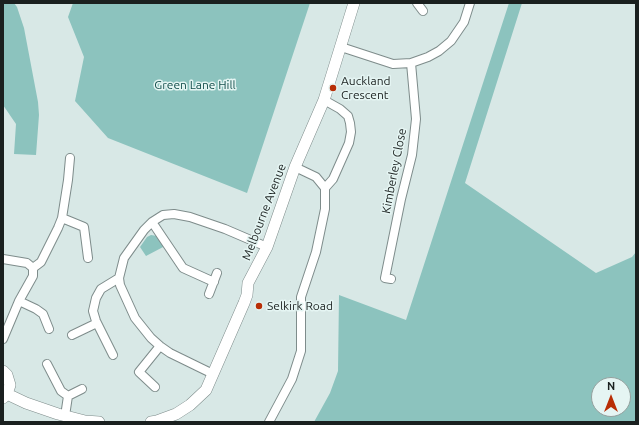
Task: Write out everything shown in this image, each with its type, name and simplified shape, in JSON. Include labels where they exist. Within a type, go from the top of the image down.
[{"type":"street","name":"Melbourne Avenue","points":[[151,422],[176,414],[190,405],[206,390],[244,303],[248,283],[267,247],[295,167],[324,100],[354,3]]},
{"type":"street","points":[[417,3],[423,11]]},
{"type":"street","points":[[341,47],[393,64],[411,63],[439,51],[451,41],[464,22],[470,3]]},
{"type":"street","name":"Kimberley Close","points":[[391,279],[385,278],[401,199],[412,155],[416,119],[411,63]]},
{"type":"street","points":[[268,422],[292,379],[301,351],[301,297],[316,252],[322,226],[325,209],[325,188],[333,179],[349,143],[351,132],[348,116],[340,109],[324,100]]},
{"type":"street","points":[[33,268],[42,262],[62,218],[70,158]]},
{"type":"street","points":[[295,167],[316,178],[325,188]]},
{"type":"street","points":[[213,374],[170,353],[151,338],[136,318],[120,285],[119,278],[124,258],[144,230],[152,222],[163,215],[174,214],[225,229],[267,247]]},
{"type":"street","points":[[62,218],[84,227],[88,258]]},
{"type":"street","points":[[152,222],[183,268],[214,282]]},
{"type":"street","points":[[3,259],[28,263],[33,268],[33,276],[19,301],[3,339]]},
{"type":"street","points":[[209,294],[217,273]]},
{"type":"street","points":[[113,355],[97,323],[93,311],[96,298],[101,289],[119,278]]},
{"type":"street","points":[[19,301],[43,314],[49,329]]},
{"type":"street","points":[[72,335],[97,323]]},
{"type":"street","points":[[155,387],[139,372],[160,346]]},
{"type":"street","points":[[47,364],[61,391],[68,396]]},
{"type":"street","points":[[3,372],[10,380],[10,385],[5,396],[65,416],[99,422]]},
{"type":"street","points":[[68,396],[82,389]]},
{"type":"street","points":[[65,416],[68,396]]},
{"type":"green space","points":[[3,3],[14,3],[17,7],[24,28],[38,102],[39,115],[36,155],[14,154],[16,124],[3,105]]},
{"type":"green space","name":"Green Lane Hill","points":[[73,3],[310,3],[247,193],[108,138],[75,101],[84,57],[68,17]]},
{"type":"green space","points":[[509,3],[522,3],[465,183],[596,273],[632,257],[636,252],[636,422],[314,422],[330,393],[338,371],[339,295],[406,320]]},
{"type":"green space","points":[[151,235],[157,236],[165,246],[146,256],[140,247],[147,237]]},
{"type":"place","name":"Auckland Crescent","points":[[333,88]]},
{"type":"place","name":"Selkirk Road","points":[[259,306]]}]
